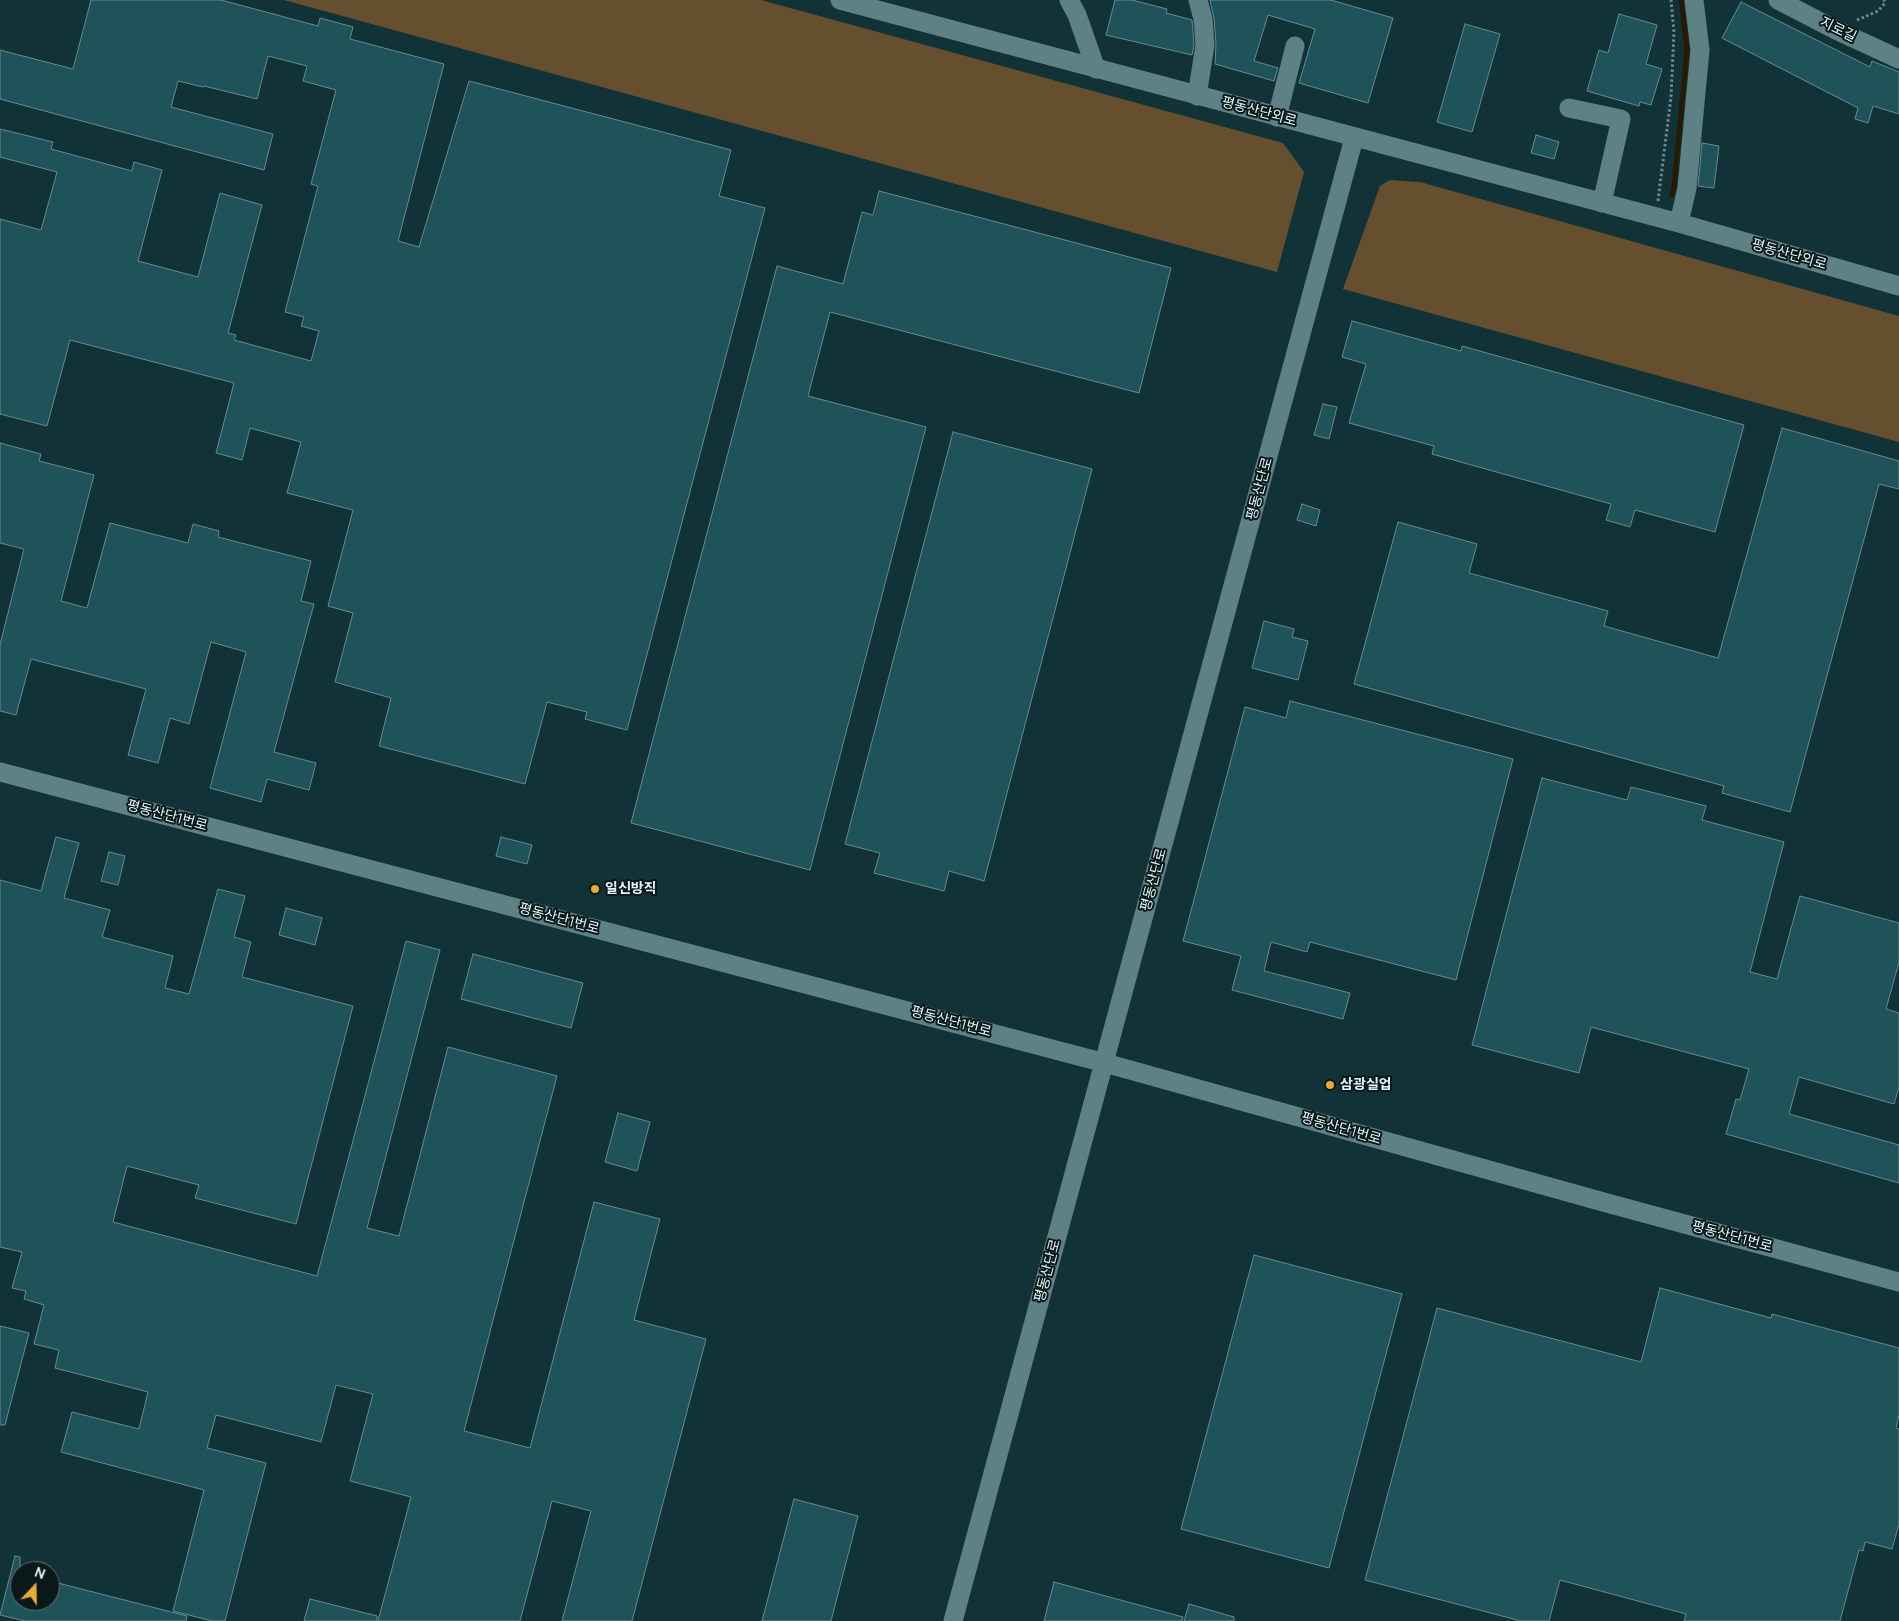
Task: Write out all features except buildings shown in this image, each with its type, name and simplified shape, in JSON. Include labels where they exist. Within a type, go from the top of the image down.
[{"type":"street","name":"평동산단외로","points":[[840,0],[1679,223],[1899,286]]},
{"type":"street","points":[[1069,0],[1077,15],[1096,69]]},
{"type":"street","points":[[1197,96],[1205,46],[1203,19],[1198,0]]},
{"type":"street","points":[[1679,223],[1687,188],[1700,50],[1694,0]]},
{"type":"street","name":"지로길","points":[[1778,0],[1836,30],[1899,59]]},
{"type":"street","points":[[1277,117],[1295,46]]},
{"type":"street","points":[[1569,108],[1621,119],[1602,203]]},
{"type":"street","name":"평동산단로","points":[[953,1621],[1354,138]]},
{"type":"street","name":"평동산단1번로","points":[[0,772],[1104,1063],[1617,1206],[1899,1282]]},
{"type":"path","points":[[1656,217],[1671,97],[1674,32],[1671,0]]},
{"type":"path","points":[[1836,30],[1878,10],[1885,3],[1884,0]]},
{"type":"shaded area","points":[[284,0],[761,0],[1283,143],[1304,172],[1277,272]]},
{"type":"shaded area","points":[[1390,180],[1420,182],[1899,316],[1899,442],[1343,289],[1380,186]]},
{"type":"waterway","points":[[1672,195],[1687,50],[1681,0]]},
{"type":"place","name":"일신방직","points":[[595,889]]},
{"type":"place","name":"삼광실업","points":[[1330,1085]]}]
